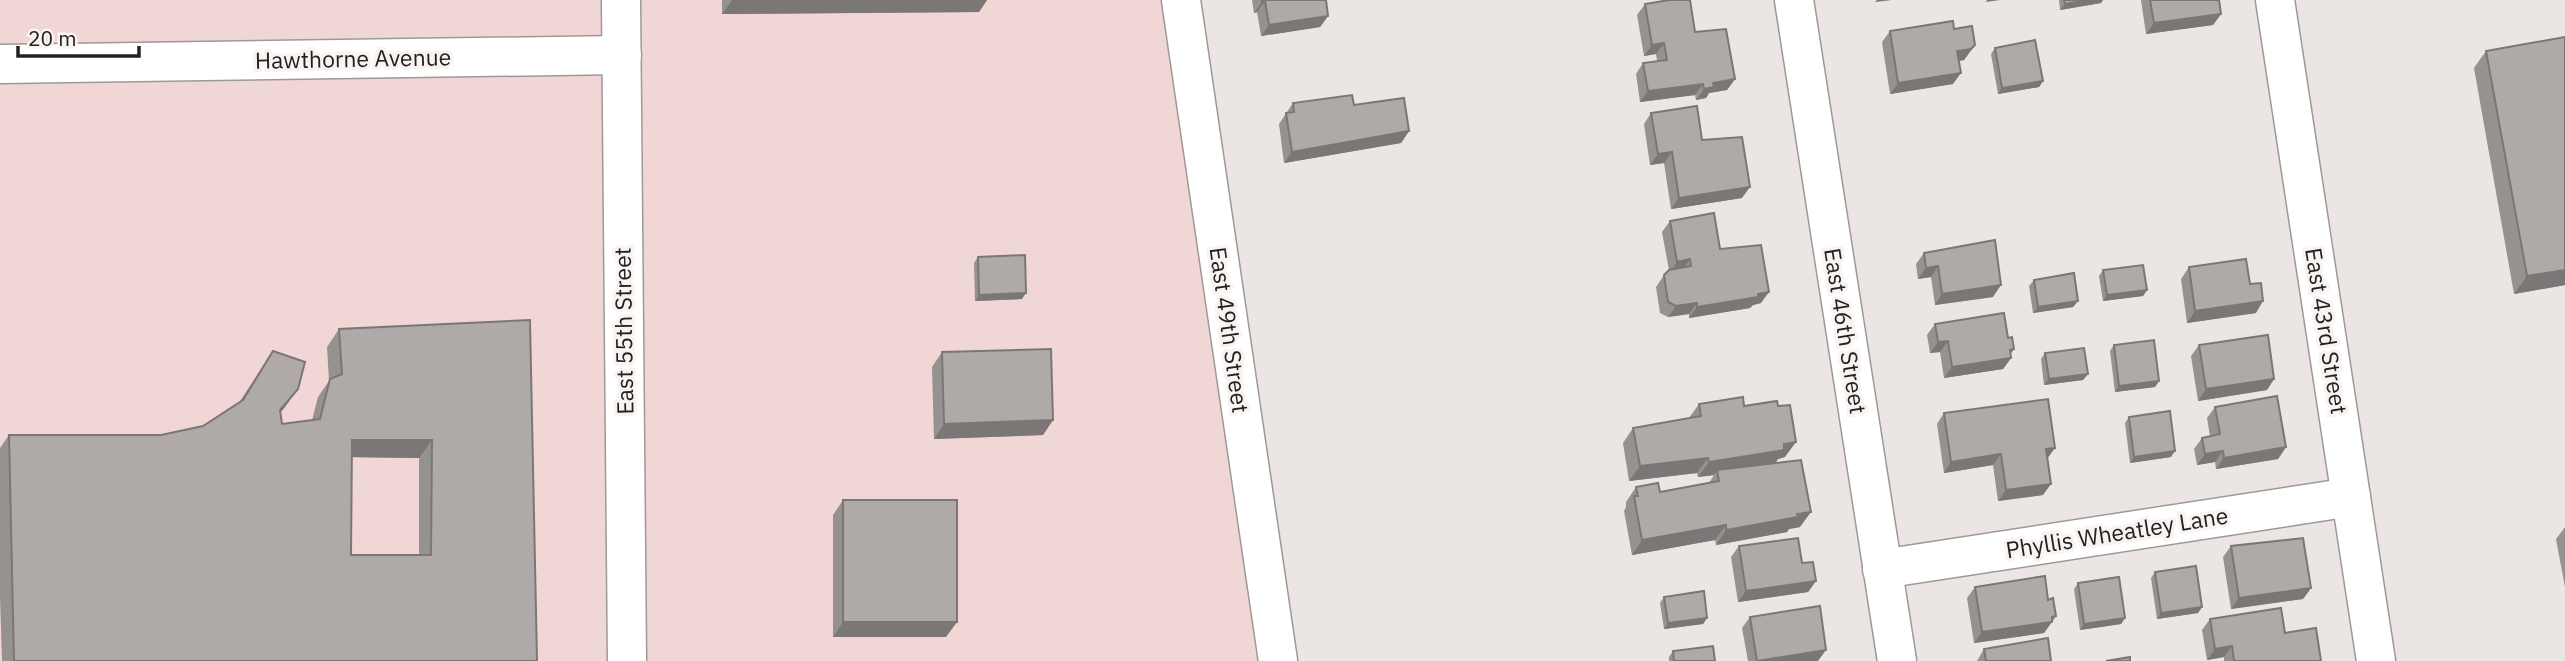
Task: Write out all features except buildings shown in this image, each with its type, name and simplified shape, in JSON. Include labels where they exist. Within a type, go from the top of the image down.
[{"type":"street","name":"East 55th Street","points":[[621,0],[627,661]]},
{"type":"street","name":"East 49th Street","points":[[1181,0],[1278,661]]},
{"type":"street","name":"East 46th Street","points":[[1794,0],[1897,661]]},
{"type":"street","name":"East 43rd Street","points":[[2275,0],[2376,661]]},
{"type":"street","name":"Hawthorne Avenue","points":[[0,64],[621,55]]},
{"type":"street","name":"Phyllis Wheatley Lane","points":[[1882,569],[2351,497]]},
{"type":"shaded area","points":[[0,0],[1181,0],[1278,661],[0,661]]}]
